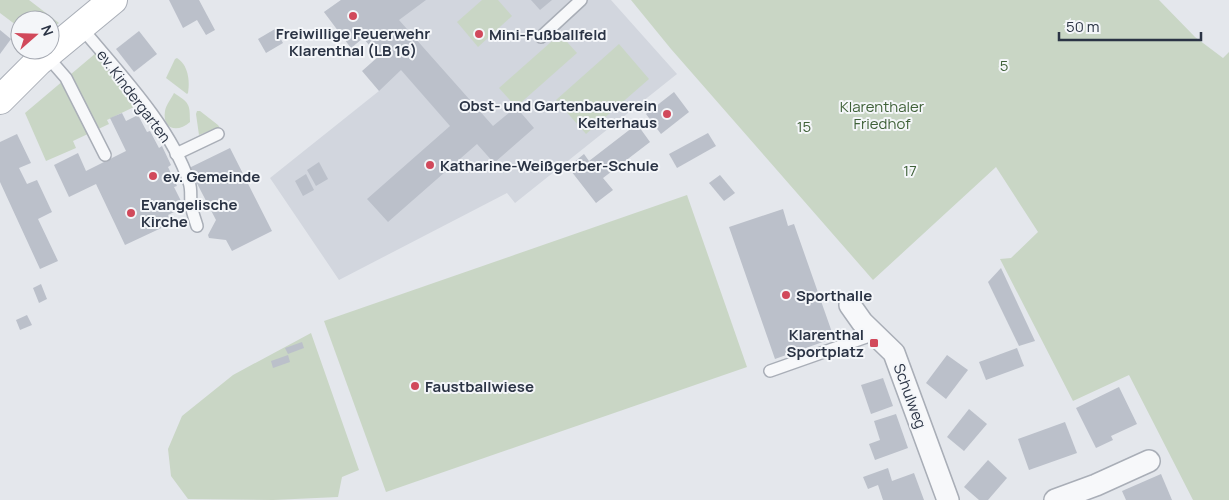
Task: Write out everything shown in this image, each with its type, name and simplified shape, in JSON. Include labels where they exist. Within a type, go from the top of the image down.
[{"type":"street","points":[[60,43],[113,0]]},
{"type":"street","points":[[0,100],[41,60]]},
{"type":"street","name":"Schulweg","points":[[850,305],[862,322],[894,353],[948,500]]},
{"type":"street","points":[[1055,500],[1096,485],[1149,461]]},
{"type":"lane","points":[[541,36],[581,0]]},
{"type":"lane","name":"ev. Kindergarten","points":[[80,26],[161,128],[176,154],[189,183],[190,203],[197,226]]},
{"type":"lane","points":[[50,60],[66,78],[105,155]]},
{"type":"lane","points":[[176,154],[218,134]]},
{"type":"lane","points":[[770,371],[875,334]]},
{"type":"shaded area","points":[[341,0],[611,0],[677,74],[515,203],[507,193],[339,280],[270,178],[379,91],[379,56],[363,38],[351,48],[324,12]]},
{"type":"green space","points":[[0,0],[29,0],[42,10],[10,10],[10,20],[0,13]]},
{"type":"green space","name":"Mini-Fußballfeld","points":[[482,0],[498,0],[512,16],[478,47],[457,22]]},
{"type":"green space","points":[[631,0],[1159,0],[1195,37],[1223,58],[1229,52],[1229,500],[1193,500],[1129,375],[1073,401],[1000,259],[1011,258],[1038,232],[996,167],[873,280],[671,49]]},
{"type":"green space","points":[[560,34],[577,53],[516,107],[499,88]]},
{"type":"green space","points":[[619,44],[649,79],[586,134],[556,100]]},
{"type":"green space","points":[[96,53],[138,105],[107,120],[109,124],[73,141],[76,148],[46,161],[25,113]]},
{"type":"green space","points":[[177,58],[186,69],[189,83],[187,94],[166,78]]},
{"type":"green space","points":[[174,93],[183,99],[189,107],[190,122],[181,128],[168,126],[165,117],[166,106]]},
{"type":"green space","points":[[197,111],[200,111],[218,125],[220,128],[218,131],[214,129],[199,135]]},
{"type":"green space","points":[[687,195],[747,367],[386,492],[324,321]]},
{"type":"green space","points":[[311,333],[359,470],[342,477],[338,497],[273,500],[188,499],[171,476],[168,449],[182,416],[233,375]]},
{"type":"building","points":[[169,0],[199,0],[215,30],[206,35],[197,20],[183,28]]},
{"type":"building","points":[[341,0],[426,0],[399,20],[493,126],[516,107],[534,128],[494,163],[477,144],[388,222],[367,199],[450,126],[401,70],[379,91],[362,71],[379,56],[363,38],[351,48],[324,12]]},
{"type":"building","points":[[531,0],[552,0],[540,10]]},
{"type":"building","points":[[275,29],[283,43],[266,53],[258,39]]},
{"type":"building","points":[[0,30],[10,38],[10,40],[0,54]]},
{"type":"building","points":[[139,31],[157,54],[134,72],[116,49]]},
{"type":"building","points":[[674,92],[689,112],[661,134],[646,114]]},
{"type":"building","points":[[122,113],[126,121],[138,115],[147,132],[150,131],[159,148],[162,146],[171,165],[168,167],[177,186],[174,187],[184,207],[168,215],[172,223],[125,245],[96,184],[69,197],[54,165],[78,153],[86,171],[126,151],[110,118]]},
{"type":"building","points":[[637,124],[650,142],[603,178],[613,190],[596,203],[568,167],[584,154],[589,161]]},
{"type":"building","points":[[708,133],[716,146],[677,168],[669,154]]},
{"type":"building","points":[[17,134],[31,163],[19,168],[27,184],[37,180],[52,212],[38,219],[58,261],[40,269],[0,182],[0,142]]},
{"type":"building","points":[[230,148],[272,231],[232,251],[226,240],[209,238],[208,235],[216,220],[189,168]]},
{"type":"building","points":[[319,162],[328,179],[316,186],[307,170]]},
{"type":"building","points":[[306,174],[314,190],[303,196],[295,181]]},
{"type":"building","points":[[720,175],[735,193],[724,201],[709,183]]},
{"type":"building","name":"Sporthalle","points":[[783,209],[788,226],[794,224],[834,338],[775,359],[729,227]]},
{"type":"building","points":[[1001,268],[1035,341],[1019,346],[988,282]]},
{"type":"building","points":[[41,284],[47,299],[39,303],[33,288]]},
{"type":"building","points":[[27,315],[32,325],[20,330],[16,320]]},
{"type":"building","points":[[302,342],[304,348],[288,354],[285,348]]},
{"type":"building","points":[[1017,348],[1024,366],[986,380],[979,362]]},
{"type":"building","points":[[288,355],[290,362],[273,368],[271,361]]},
{"type":"building","points":[[947,355],[968,370],[946,399],[926,383]]},
{"type":"building","points":[[883,378],[893,406],[871,414],[861,385]]},
{"type":"building","points":[[1119,387],[1137,424],[1111,436],[1113,440],[1096,448],[1076,408]]},
{"type":"building","points":[[969,409],[987,424],[964,451],[947,437]]},
{"type":"building","points":[[896,414],[908,448],[875,460],[869,444],[880,440],[874,421]]},
{"type":"building","points":[[1065,422],[1077,453],[1029,470],[1018,439]]},
{"type":"building","points":[[988,460],[1007,478],[988,500],[979,500],[964,487]]},
{"type":"building","points":[[888,468],[892,481],[914,473],[924,500],[883,500],[878,485],[868,489],[863,477]]},
{"type":"building","points":[[1161,474],[1172,500],[1126,500],[1122,491]]},
{"type":"place","name":"Freiwillige Feuerwehr Klarenthal (LB 16)","points":[[353,16]]},
{"type":"place","name":"Mini-Fußballfeld","points":[[479,34]]},
{"type":"place","name":"Obst- und Gartenbauverein Kelterhaus","points":[[667,114]]},
{"type":"place","name":"Katharine-Weißgerber-Schule","points":[[430,165]]},
{"type":"place","name":"ev. Gemeinde","points":[[153,176]]},
{"type":"place","name":"Evangelische Kirche","points":[[131,213]]},
{"type":"place","name":"Sporthalle","points":[[786,295]]},
{"type":"place","name":"Klarenthal Sportplatz","points":[[874,343]]},
{"type":"place","name":"Faustballwiese","points":[[415,386]]},
{"type":"park label","name":"5","points":[[1004,65]]},
{"type":"park label","name":"Klarenthaler Friedhof","points":[[882,114]]},
{"type":"park label","name":"15","points":[[804,126]]},
{"type":"park label","name":"17","points":[[910,170]]}]
